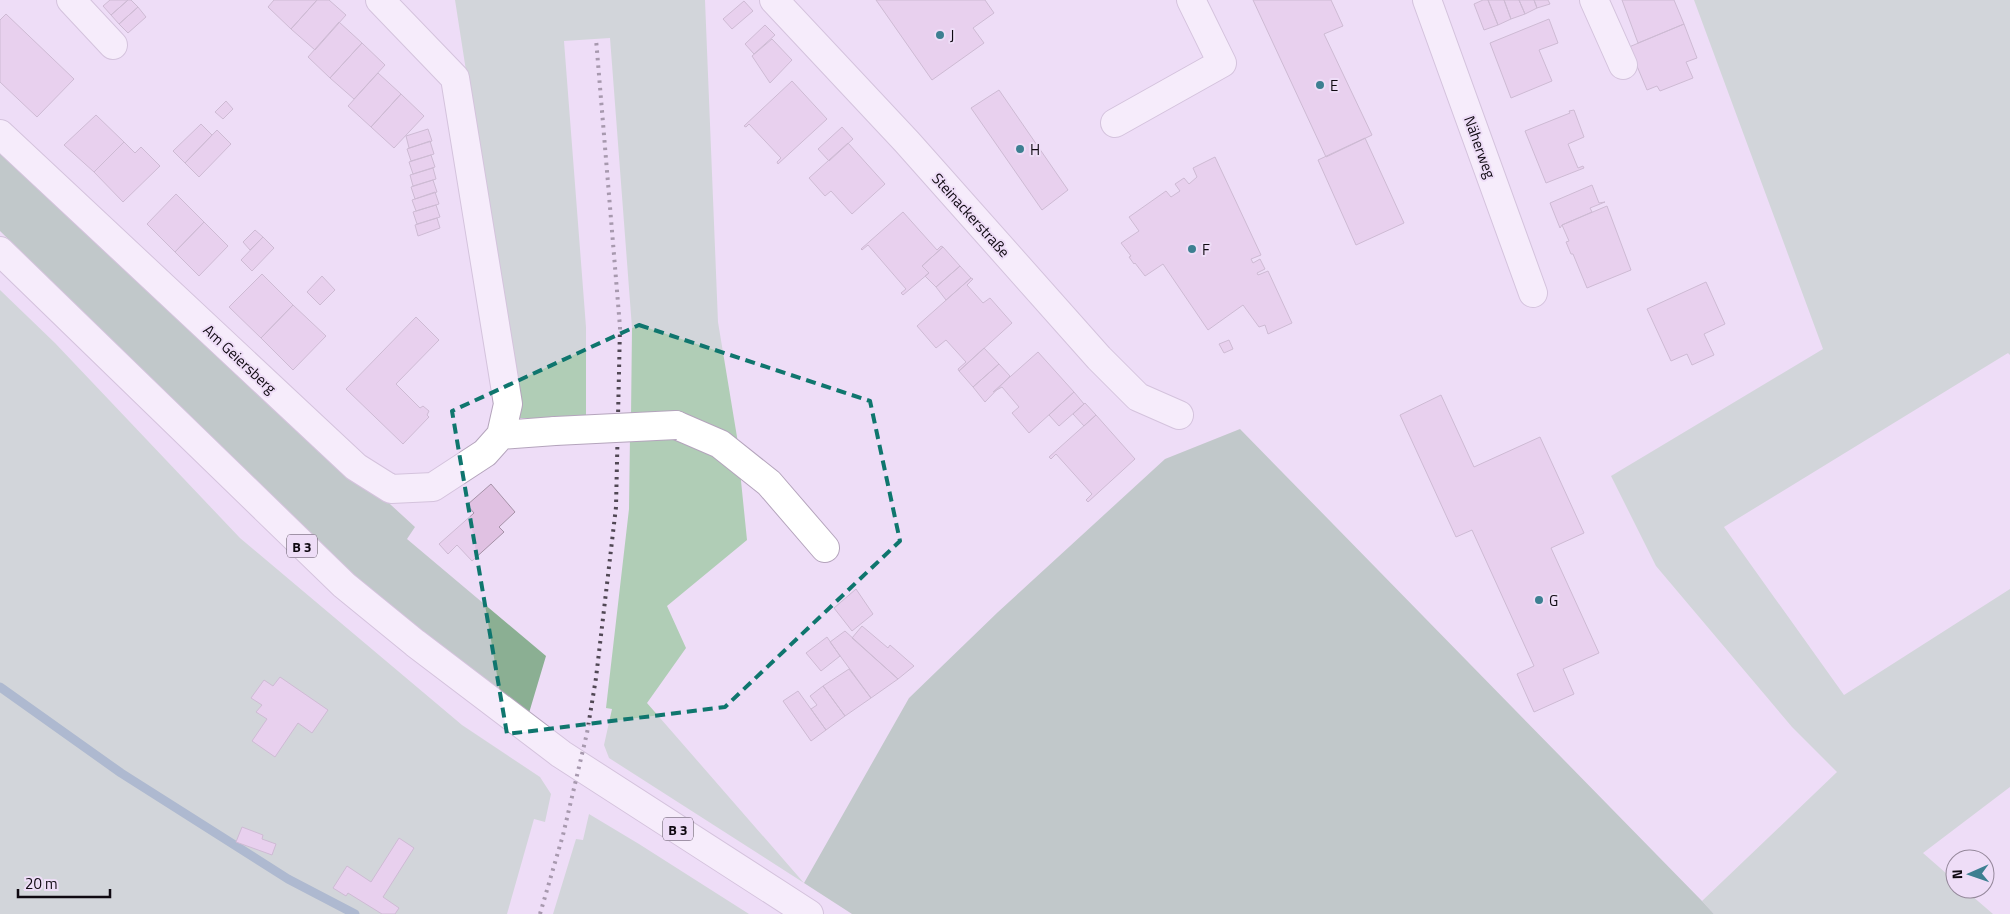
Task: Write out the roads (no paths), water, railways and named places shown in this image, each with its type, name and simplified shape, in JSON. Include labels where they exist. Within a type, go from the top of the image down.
[{"type":"street","points":[[71,0],[113,45]]},
{"type":"street","points":[[380,0],[455,78],[508,404],[502,435],[676,425],[720,444],[769,483],[825,548]]},
{"type":"street","name":"Steinackerstraße","points":[[774,0],[907,142],[1099,358],[1138,396],[1179,415]]},
{"type":"street","points":[[1115,123],[1222,63],[1191,0]]},
{"type":"street","name":"Näherweg","points":[[1427,0],[1532,293]]},
{"type":"street","points":[[1594,0],[1623,65]]},
{"type":"street","name":"Am Geiersberg","points":[[0,134],[356,468],[391,489],[433,487],[485,453],[502,435]]},
{"type":"street","name":"B 3","points":[[0,251],[344,586],[415,643],[561,754],[809,914]]},
{"type":"waterway","points":[[0,687],[121,773],[288,879],[355,914]]},
{"type":"railway","points":[[540,914],[563,835],[587,733],[596,678],[616,507],[620,327],[596,39]]},
{"type":"place","name":"J","points":[[940,35]]},
{"type":"place","name":"E","points":[[1320,85]]},
{"type":"place","name":"H","points":[[1020,149]]},
{"type":"place","name":"F","points":[[1192,249]]},
{"type":"place","name":"G","points":[[1539,600]]}]
